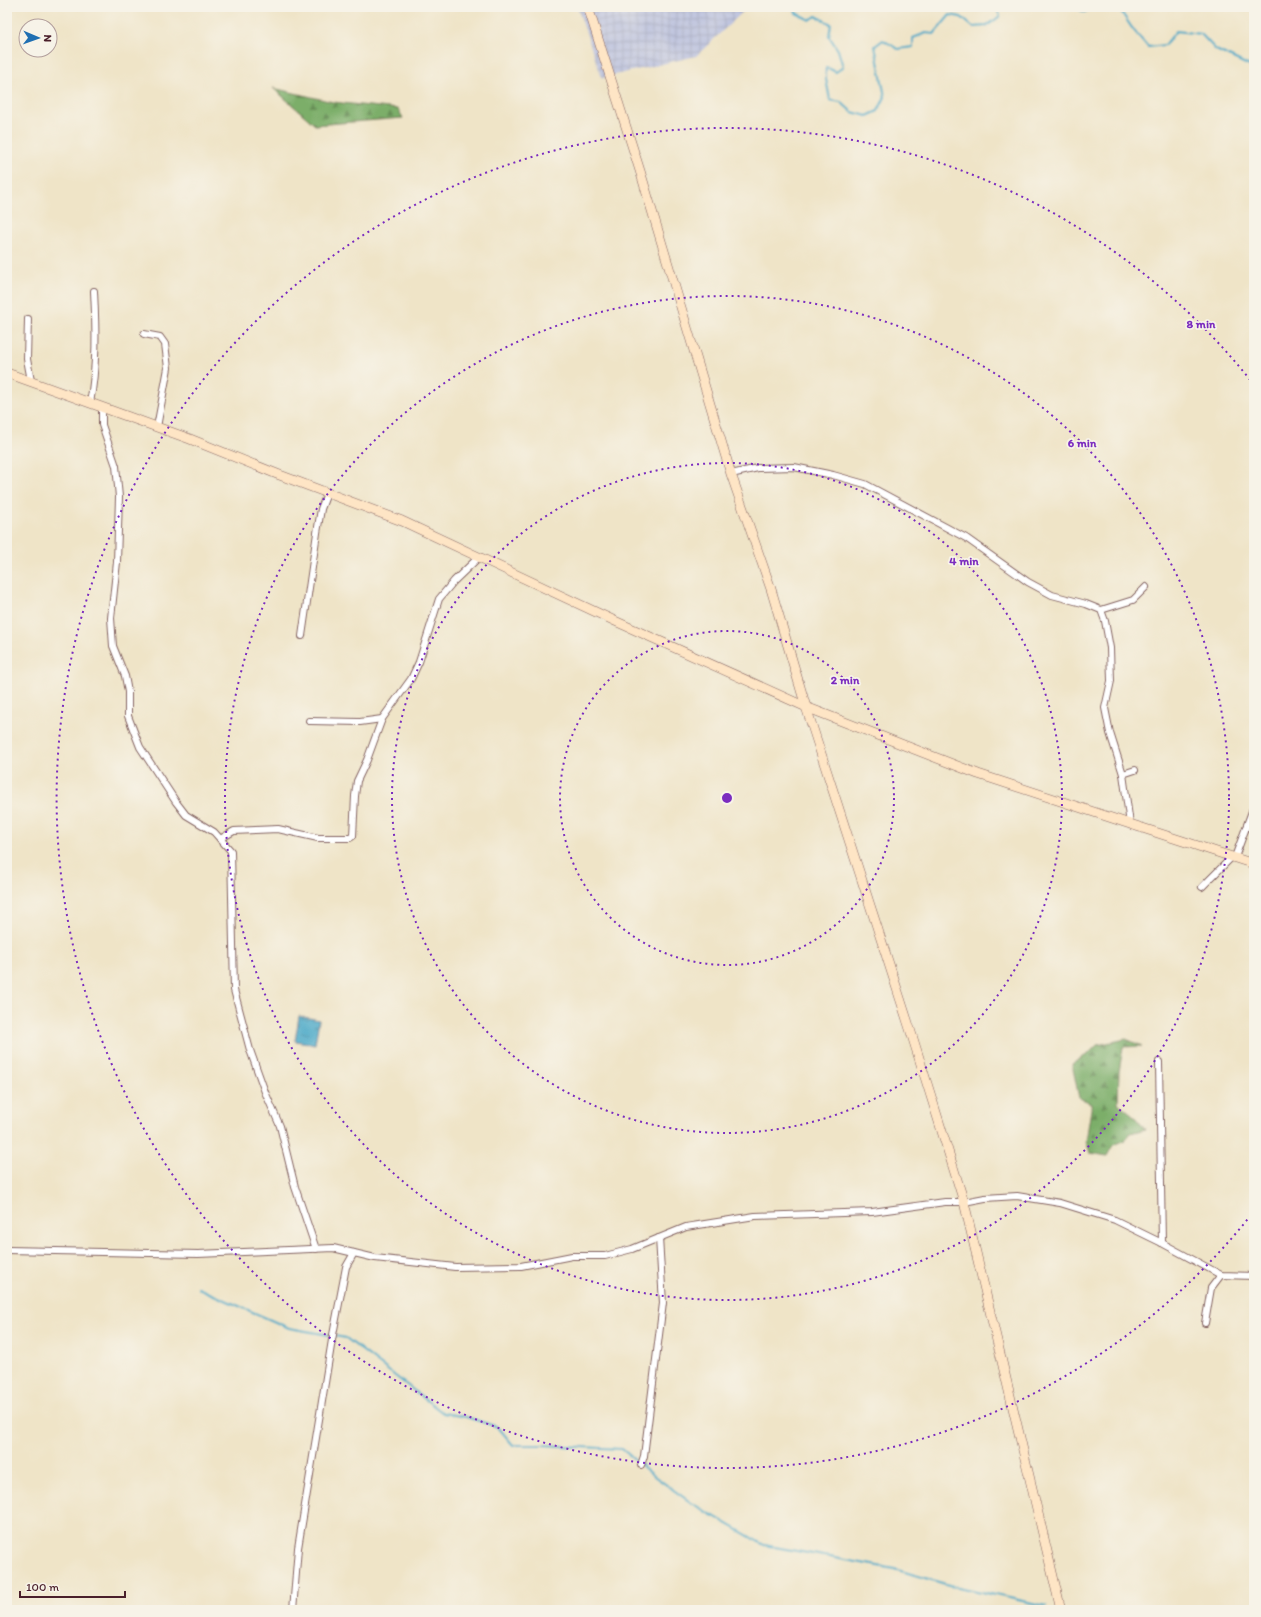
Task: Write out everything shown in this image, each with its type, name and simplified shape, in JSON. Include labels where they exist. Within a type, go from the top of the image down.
[{"type":"street","points":[[588,7],[641,174],[731,474],[770,589],[806,707],[908,1021],[964,1202],[1061,1610]]},
{"type":"street","points":[[90,402],[93,388],[96,342],[94,291]]},
{"type":"street","points":[[28,319],[28,359],[31,381]]},
{"type":"street","points":[[144,334],[160,337],[166,344],[168,368],[157,427]]},
{"type":"street","points":[[7,373],[157,427],[402,521],[621,624],[806,707],[978,774],[1130,824],[1234,856],[1254,864]]},
{"type":"street","points":[[102,408],[102,425],[116,466],[119,497],[117,562],[112,618],[113,646],[125,676],[128,716],[140,747],[176,802],[186,815],[214,832],[231,851],[234,990],[250,1050],[262,1085],[280,1126],[295,1187],[316,1249]]},
{"type":"street","points":[[731,474],[758,468],[794,467],[833,475],[864,484],[966,538],[1028,582],[1052,595],[1086,604],[1101,610],[1133,600],[1146,587]]},
{"type":"street","points":[[302,636],[321,509],[327,493]]},
{"type":"street","points":[[220,839],[234,831],[278,829],[318,838],[350,838],[354,836],[354,796],[357,781],[367,760],[382,719],[411,679],[419,662],[439,599],[454,581],[478,557]]},
{"type":"street","points":[[1101,610],[1105,621],[1110,648],[1111,681],[1105,708],[1110,733],[1123,774],[1130,824]]},
{"type":"street","points":[[309,721],[360,722],[382,719]]},
{"type":"street","points":[[1123,774],[1135,770]]},
{"type":"street","points":[[1202,887],[1234,856],[1254,806]]},
{"type":"street","points":[[1159,1062],[1162,1243]]},
{"type":"street","points":[[7,1250],[198,1254],[333,1248],[375,1258],[454,1267],[521,1266],[572,1256],[605,1256],[632,1249],[686,1227],[754,1216],[872,1212],[945,1202],[964,1202],[985,1198],[1016,1196],[1060,1203],[1115,1220],[1162,1243],[1221,1275],[1254,1276]]},
{"type":"street","points":[[641,1465],[645,1449],[663,1303],[659,1238]]},
{"type":"street","points":[[293,1610],[298,1548],[333,1332],[346,1267],[354,1252]]},
{"type":"street","points":[[1205,1323],[1211,1288],[1221,1275]]},
{"type":"shaded area","points":[[577,7],[748,7],[696,56],[602,78]]},
{"type":"green space","points":[[273,88],[333,102],[398,109],[403,118],[315,125]]},
{"type":"green space","points":[[1126,1039],[1142,1046],[1123,1047],[1119,1072],[1118,1103],[1133,1115],[1145,1129],[1131,1133],[1124,1141],[1113,1145],[1107,1156],[1090,1153],[1086,1141],[1092,1103],[1079,1098],[1072,1064],[1088,1054],[1097,1045]]},
{"type":"water","points":[[299,1016],[319,1020],[315,1044],[295,1041]]},
{"type":"waterway","points":[[794,7],[796,13],[810,20],[816,16],[831,24],[829,36],[838,50],[843,67],[836,72],[826,67],[826,79],[830,100],[841,102],[852,112],[867,116],[878,111],[885,97],[875,46],[883,40],[898,49],[913,47],[913,38],[926,33],[934,34],[950,15],[961,17],[973,27],[987,26],[1000,16],[996,7]]},
{"type":"waterway","points":[[1075,7],[1084,12],[1095,7]]},
{"type":"waterway","points":[[1118,7],[1132,28],[1148,47],[1165,45],[1176,31],[1201,34],[1216,50],[1254,68]]},
{"type":"waterway","points":[[198,1288],[289,1328],[346,1338],[443,1413],[466,1417],[498,1427],[513,1445],[622,1449],[654,1476],[693,1504],[764,1545],[894,1569],[949,1585],[1046,1606]]}]
